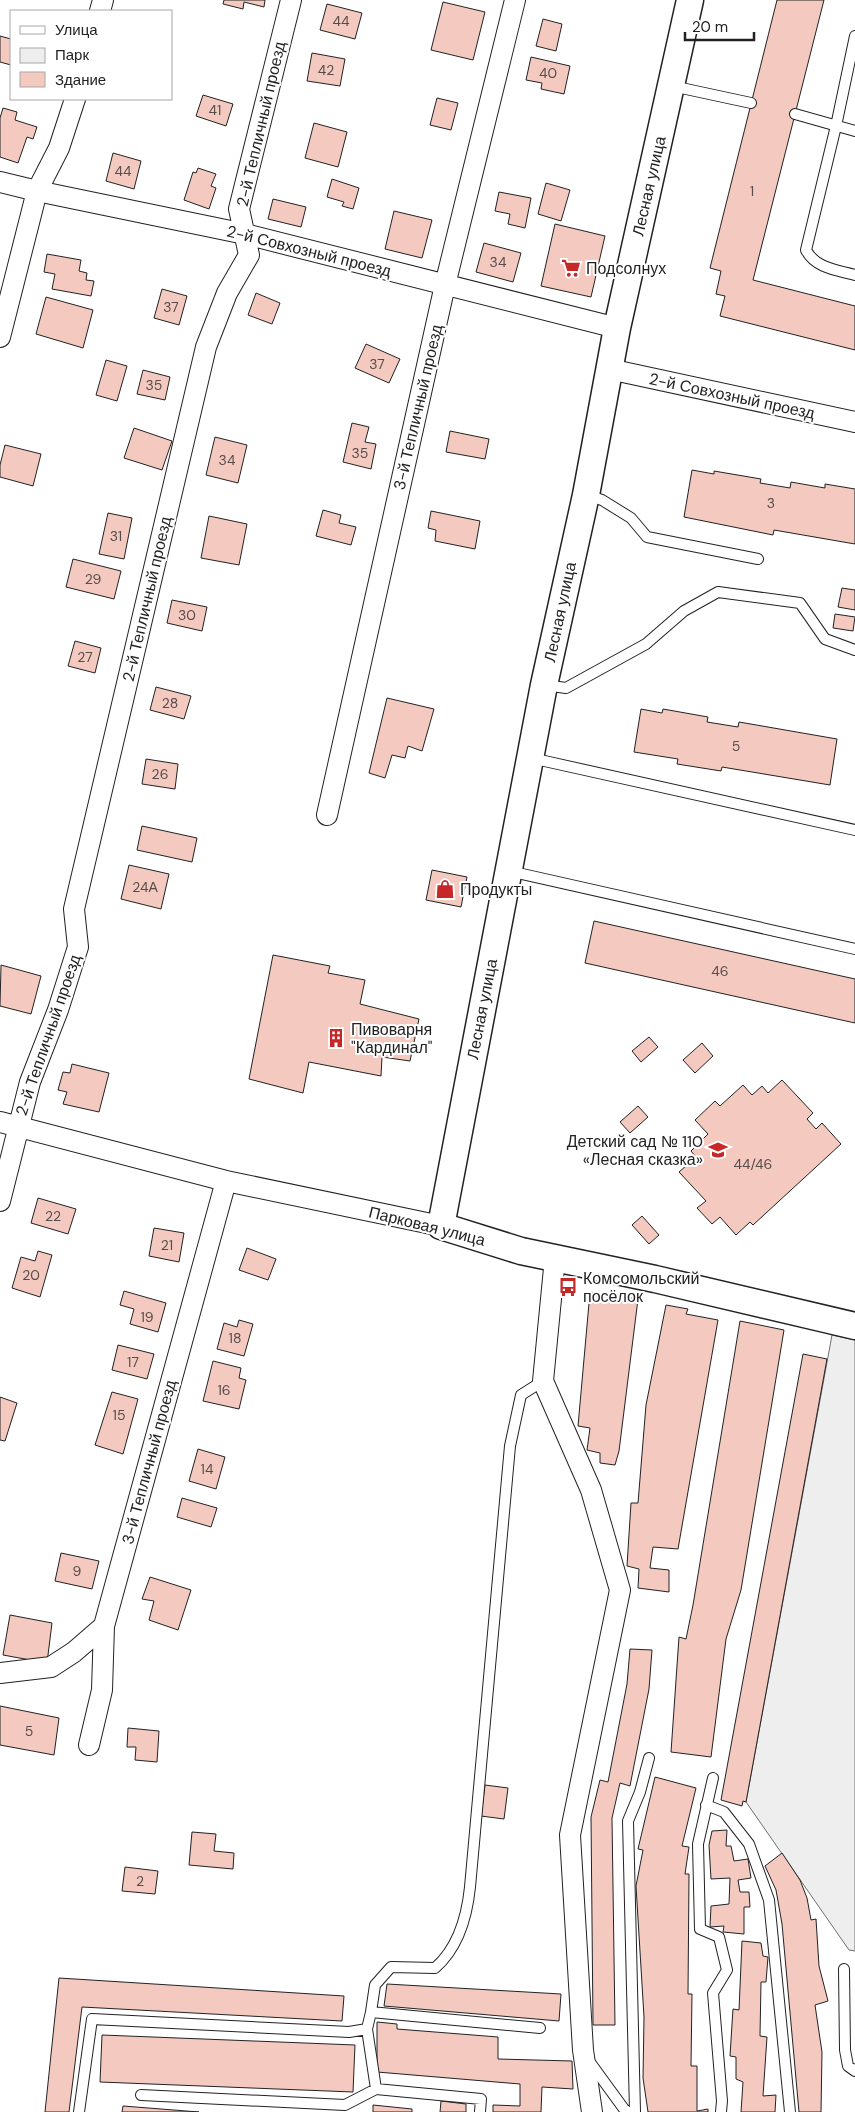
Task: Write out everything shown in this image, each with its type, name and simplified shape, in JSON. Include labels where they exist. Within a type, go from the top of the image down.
[{"type":"street","name":"2-й Тепличный проезд","points":[[0,1201],[9,1125],[30,1082],[58,1010],[78,947],[74,909],[206,347],[227,293],[249,255],[239,208],[291,0]]},
{"type":"street","name":"3-й Тепличный проезд","points":[[327,815],[445,285],[515,0]]},
{"type":"street","name":"Лесная улица","points":[[441,1226],[544,685],[586,495],[617,328],[690,0]]},
{"type":"street","points":[[0,337],[37,191],[59,148],[75,100]]},
{"type":"street","name":"2-й Совхозный проезд","points":[[0,182],[245,234],[617,328]]},
{"type":"street","name":"2-й Совхозный проезд","points":[[609,370],[855,422]]},
{"type":"street","name":"Парковая улица","points":[[9,1125],[226,1181],[441,1226],[522,1251],[656,1279],[855,1326]]},
{"type":"street","name":"3-й Тепличный проезд","points":[[88,1745],[102,1690],[104,1626],[226,1181]]},
{"type":"street","points":[[555,1258],[543,1381],[591,1490],[620,1590],[570,1835],[584,2054],[592,2112]]},
{"type":"street","points":[[0,1673],[51,1667],[74,1652],[104,1626]]},
{"type":"lane","points":[[855,36],[836,126],[806,250],[810,258],[817,264],[855,275]]},
{"type":"lane","points":[[672,86],[751,103]]},
{"type":"lane","points":[[795,114],[855,131]]},
{"type":"lane","points":[[586,495],[602,500],[631,518],[647,536],[758,559]]},
{"type":"lane","points":[[544,685],[566,688],[646,644],[684,611],[718,592],[800,603],[825,639],[855,650]]},
{"type":"lane","points":[[530,758],[855,830]]},
{"type":"lane","points":[[508,871],[855,949]]},
{"type":"lane","points":[[376,2089],[367,2029],[374,1985],[391,1967],[435,1968],[446,1958],[461,1931],[470,1887],[510,1446],[520,1395],[543,1381]]},
{"type":"lane","points":[[635,2112],[628,1821],[640,1792],[649,1758]]},
{"type":"lane","points":[[713,1778],[698,1844],[700,1929],[720,1937],[727,1970],[713,1993],[722,2101],[721,2112]]},
{"type":"lane","points":[[706,1805],[724,1812],[749,1844],[769,1900],[790,2112]]},
{"type":"lane","points":[[844,1969],[846,2050],[848,2066],[855,2070]]},
{"type":"lane","points":[[371,2012],[540,2028]]},
{"type":"lane","points":[[79,2112],[92,2018],[349,2032],[367,2029]]},
{"type":"lane","points":[[584,2054],[628,2112]]},
{"type":"lane","points":[[142,2095],[345,2105],[376,2089],[481,2099],[480,2112]]},
{"type":"green space","points":[[832,1335],[855,1340],[855,1951],[849,1950],[746,1802]]},
{"type":"building","points":[[224,0],[265,0],[264,7],[244,2],[243,9],[223,4]]},
{"type":"building","points":[[777,0],[824,0],[753,280],[855,306],[855,350],[720,316],[725,296],[716,294],[721,271],[710,268]]},
{"type":"building","points":[[443,2],[485,12],[473,60],[431,50]]},
{"type":"building","points":[[327,4],[362,13],[355,39],[320,30]]},
{"type":"building","points":[[543,19],[562,24],[556,51],[536,46]]},
{"type":"building","points":[[0,36],[10,39],[10,65],[0,62]]},
{"type":"building","points":[[312,53],[345,59],[340,86],[307,81]]},
{"type":"building","points":[[531,57],[570,66],[564,94],[541,89],[542,83],[526,80]]},
{"type":"building","points":[[203,95],[233,104],[226,126],[196,116]]},
{"type":"building","points":[[437,98],[458,103],[451,130],[430,125]]},
{"type":"building","points":[[3,108],[17,112],[15,120],[37,127],[33,139],[27,137],[18,163],[0,157],[0,118]]},
{"type":"building","points":[[314,123],[347,132],[338,167],[305,158]]},
{"type":"building","points":[[113,153],[141,161],[134,189],[106,181]]},
{"type":"building","points":[[198,168],[216,174],[211,186],[216,188],[209,209],[184,200],[193,172],[196,173]]},
{"type":"building","points":[[332,179],[359,188],[353,209],[342,206],[344,202],[327,197]]},
{"type":"building","points":[[546,183],[570,190],[561,221],[538,214]]},
{"type":"building","points":[[499,192],[531,198],[525,228],[508,224],[510,214],[495,211]]},
{"type":"building","points":[[273,199],[306,207],[301,227],[268,219]]},
{"type":"building","points":[[394,211],[432,220],[422,258],[385,249]]},
{"type":"building","name":"Подсолнух","points":[[555,224],[605,236],[591,297],[541,286]]},
{"type":"building","points":[[484,243],[521,253],[513,282],[476,272]]},
{"type":"building","points":[[47,254],[81,260],[79,271],[87,273],[86,280],[94,281],[91,296],[52,289],[55,274],[44,272]]},
{"type":"building","points":[[162,289],[187,296],[179,325],[154,318]]},
{"type":"building","points":[[256,293],[280,303],[272,324],[248,315]]},
{"type":"building","points":[[46,297],[93,310],[83,348],[36,334]]},
{"type":"building","points":[[366,344],[400,359],[389,383],[355,368]]},
{"type":"building","points":[[106,360],[127,366],[117,401],[96,395]]},
{"type":"building","points":[[143,370],[170,377],[165,400],[137,394]]},
{"type":"building","points":[[352,423],[369,427],[365,442],[376,444],[371,469],[343,462]]},
{"type":"building","points":[[134,428],[172,441],[162,470],[124,458]]},
{"type":"building","points":[[450,431],[489,439],[485,459],[446,452]]},
{"type":"building","points":[[215,437],[247,445],[238,483],[206,475]]},
{"type":"building","points":[[5,445],[41,454],[33,486],[0,477],[0,465]]},
{"type":"building","points":[[692,470],[714,474],[714,471],[761,479],[760,483],[790,488],[791,482],[825,488],[825,484],[855,489],[855,544],[774,530],[773,535],[684,517]]},
{"type":"building","points":[[323,510],[341,515],[339,523],[356,527],[351,545],[316,536]]},
{"type":"building","points":[[431,511],[480,521],[475,549],[435,541],[436,530],[428,528]]},
{"type":"building","points":[[108,513],[132,518],[124,559],[99,554]]},
{"type":"building","points":[[209,516],[247,524],[239,565],[201,558]]},
{"type":"building","points":[[73,559],[121,571],[114,599],[66,587]]},
{"type":"building","points":[[842,588],[855,590],[855,610],[838,607]]},
{"type":"building","points":[[172,600],[207,607],[202,631],[167,623]]},
{"type":"building","points":[[835,614],[855,617],[853,631],[833,628]]},
{"type":"building","points":[[75,641],[101,648],[95,673],[68,666]]},
{"type":"building","points":[[156,687],[191,696],[184,719],[150,710]]},
{"type":"building","points":[[387,698],[434,709],[422,751],[408,746],[405,758],[392,755],[385,778],[369,773]]},
{"type":"building","points":[[641,709],[662,713],[663,709],[708,717],[707,722],[738,727],[739,722],[837,739],[830,785],[722,767],[721,771],[677,764],[678,759],[634,752]]},
{"type":"building","points":[[146,759],[178,764],[175,789],[142,784]]},
{"type":"building","points":[[142,826],[197,838],[192,862],[137,850]]},
{"type":"building","points":[[129,865],[169,874],[161,909],[121,899]]},
{"type":"building","points":[[432,870],[467,877],[461,907],[426,900]]},
{"type":"building","points":[[594,921],[855,979],[855,1023],[585,963]]},
{"type":"building","name":"Пивоварня \"Кардинал\"","points":[[273,955],[330,966],[328,973],[365,980],[360,1004],[419,1019],[410,1061],[382,1057],[381,1076],[309,1062],[303,1093],[249,1079]]},
{"type":"building","points":[[1,965],[41,976],[31,1014],[0,1006]]},
{"type":"building","points":[[649,1037],[658,1047],[641,1062],[632,1051]]},
{"type":"building","points":[[702,1043],[713,1056],[695,1073],[683,1060]]},
{"type":"building","points":[[72,1064],[109,1073],[99,1112],[63,1104],[67,1092],[58,1090],[63,1072],[70,1073]]},
{"type":"building","points":[[782,1080],[813,1113],[807,1119],[816,1129],[822,1123],[841,1144],[753,1225],[750,1222],[736,1235],[720,1217],[712,1224],[697,1208],[706,1201],[679,1172],[696,1157],[691,1151],[708,1134],[695,1120],[715,1101],[720,1106],[743,1085],[752,1095],[762,1086],[768,1093]]},
{"type":"building","points":[[638,1106],[648,1117],[630,1133],[620,1122]]},
{"type":"building","points":[[38,1198],[76,1209],[68,1234],[31,1223]]},
{"type":"building","points":[[642,1216],[659,1235],[649,1244],[632,1225]]},
{"type":"building","points":[[154,1228],[184,1233],[179,1262],[149,1256]]},
{"type":"building","points":[[247,1248],[276,1259],[268,1280],[239,1270]]},
{"type":"building","points":[[38,1251],[52,1255],[40,1297],[12,1288],[21,1257],[35,1261]]},
{"type":"building","points":[[124,1291],[166,1303],[158,1332],[130,1324],[134,1309],[120,1305]]},
{"type":"building","points":[[590,1292],[638,1299],[619,1451],[615,1465],[600,1463],[600,1453],[587,1450],[590,1428],[578,1426]]},
{"type":"building","points":[[666,1305],[688,1309],[686,1314],[718,1320],[678,1549],[653,1547],[650,1568],[669,1570],[669,1592],[638,1588],[639,1569],[627,1566],[631,1503],[638,1503],[646,1405]]},
{"type":"building","points":[[239,1320],[253,1324],[244,1356],[217,1349],[224,1323],[237,1327]]},
{"type":"building","points":[[740,1321],[784,1330],[741,1590],[726,1639],[711,1757],[671,1752],[679,1637],[686,1639],[693,1605]]},
{"type":"building","points":[[118,1345],[154,1354],[147,1379],[112,1370]]},
{"type":"building","points":[[803,1354],[827,1359],[746,1802],[743,1801],[742,1806],[721,1800]]},
{"type":"building","points":[[213,1361],[241,1368],[239,1378],[246,1380],[239,1409],[203,1401]]},
{"type":"building","points":[[112,1392],[138,1399],[123,1454],[95,1445]]},
{"type":"building","points":[[0,1397],[17,1403],[5,1441],[0,1440]]},
{"type":"building","points":[[198,1449],[225,1457],[216,1489],[189,1481]]},
{"type":"building","points":[[182,1498],[217,1508],[211,1527],[177,1517]]},
{"type":"building","points":[[61,1553],[99,1561],[92,1589],[55,1581]]},
{"type":"building","points":[[150,1577],[191,1590],[178,1630],[149,1620],[154,1601],[142,1599]]},
{"type":"building","points":[[10,1615],[52,1623],[47,1663],[3,1655]]},
{"type":"building","points":[[630,1649],[652,1650],[649,1689],[630,1786],[620,1783],[612,1818],[615,2025],[593,2025],[591,1817],[600,1780],[608,1782],[627,1684]]},
{"type":"building","points":[[0,1706],[59,1718],[54,1755],[0,1745]]},
{"type":"building","points":[[128,1728],[159,1731],[157,1762],[135,1760],[136,1747],[127,1747]]},
{"type":"building","points":[[655,1777],[696,1788],[682,1846],[689,1847],[685,1874],[689,1874],[688,1994],[692,1994],[691,2066],[697,2066],[697,2111],[708,2109],[708,2112],[648,2112],[643,2078],[644,2017],[636,1886],[643,1850],[638,1849]]},
{"type":"building","points":[[485,1785],[508,1788],[504,1819],[481,1816]]},
{"type":"building","points":[[727,1830],[726,1846],[731,1846],[734,1861],[748,1859],[751,1878],[738,1880],[740,1892],[749,1892],[750,1907],[744,1907],[744,1934],[723,1932],[724,1926],[710,1927],[711,1906],[729,1904],[730,1878],[711,1879],[709,1845],[712,1831]]},
{"type":"building","points":[[192,1832],[216,1834],[214,1851],[234,1853],[233,1869],[189,1865]]},
{"type":"building","points":[[782,1853],[800,1880],[807,1898],[811,1920],[816,1919],[819,1966],[828,2001],[815,2005],[822,2052],[821,2112],[799,2112],[782,1924],[776,1890],[765,1866]]},
{"type":"building","points":[[125,1867],[158,1871],[155,1894],[122,1891]]},
{"type":"building","points":[[742,1941],[761,1943],[763,1956],[768,1957],[766,1982],[761,1982],[760,2036],[767,2037],[763,2096],[776,2095],[775,2112],[741,2112],[743,2082],[736,2079],[736,2057],[730,2056],[733,2009],[739,2010]]},
{"type":"building","points":[[59,1978],[344,1996],[342,2021],[82,2007],[69,2112],[45,2112]]},
{"type":"building","points":[[387,1984],[561,1994],[559,2021],[384,2006]]},
{"type":"building","points":[[377,2022],[397,2024],[397,2029],[498,2037],[498,2059],[572,2061],[573,2089],[542,2087],[541,2112],[493,2112],[493,2105],[520,2106],[520,2084],[377,2072]]},
{"type":"building","points":[[102,2035],[355,2045],[353,2092],[100,2082]]},
{"type":"building","points":[[441,2101],[466,2104],[466,2112],[440,2112]]},
{"type":"building","points":[[373,2105],[412,2109],[412,2112],[373,2112]]},
{"type":"building","points":[[123,2106],[199,2112],[122,2112]]},
{"type":"place","name":"Подсолнух","points":[[571,268]]},
{"type":"place","name":"Продукты","points":[[445,889]]},
{"type":"place","name":"Пивоварня \"Кардинал\"","points":[[336,1038]]},
{"type":"place","name":"Детский сад № 110 «Лесная сказка»","points":[[718,1150]]},
{"type":"place","name":"Комсомольский посёлок","points":[[568,1287]]}]
